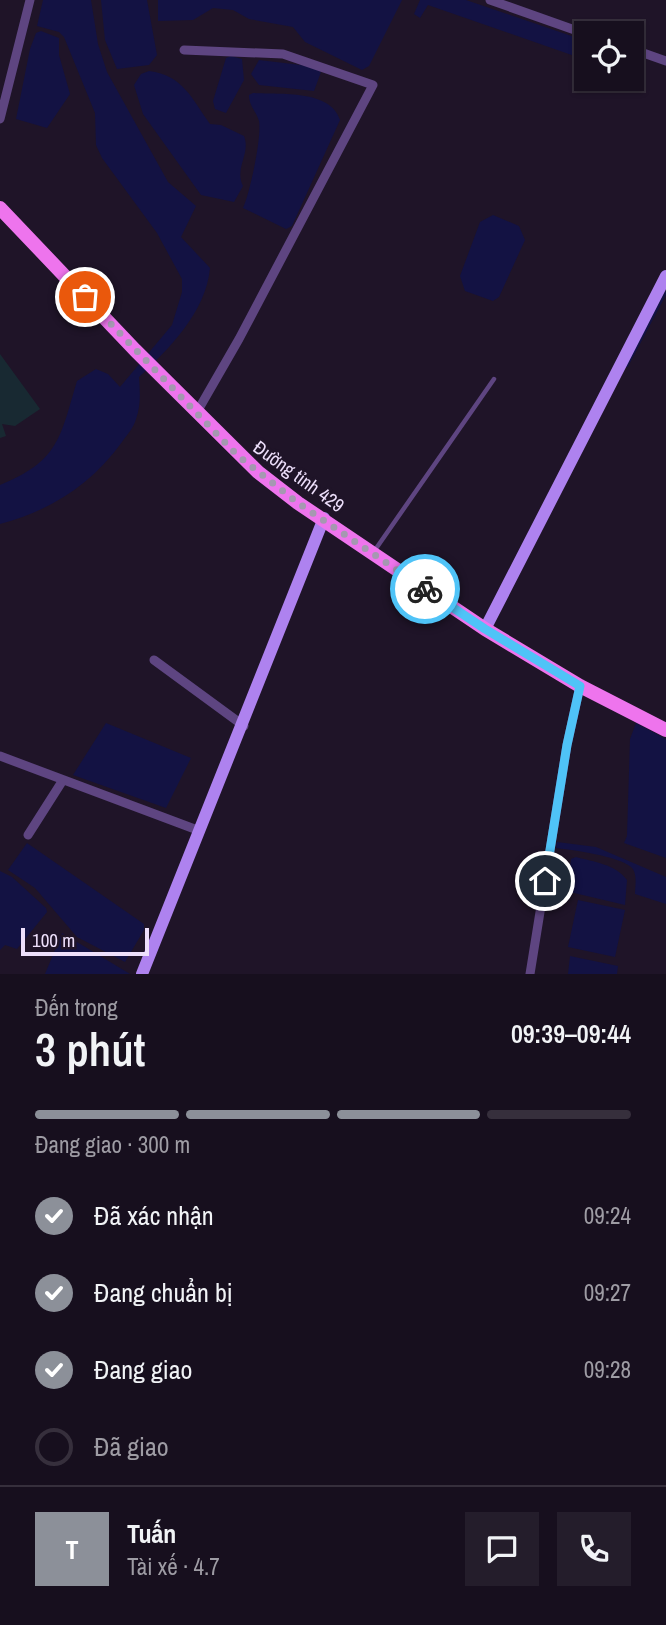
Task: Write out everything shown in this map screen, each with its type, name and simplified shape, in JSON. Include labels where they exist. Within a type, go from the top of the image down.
[{"type":"main road","name":"Đường tỉnh 429","points":[[0,208],[135,351],[247,464],[298,503],[485,629],[580,686],[666,730]]},
{"type":"street","points":[[0,119],[30,0]]},
{"type":"street","points":[[490,0],[574,30]]},
{"type":"street","points":[[184,50],[282,54],[373,85],[239,339],[197,412]]},
{"type":"street","points":[[644,54],[666,61]]},
{"type":"street","points":[[485,629],[666,276]]},
{"type":"street","points":[[142,974],[244,726],[324,519]]},
{"type":"street","points":[[154,660],[244,726]]},
{"type":"street","points":[[530,974],[567,745],[580,686]]},
{"type":"street","points":[[0,756],[200,831]]},
{"type":"street","points":[[28,835],[63,780]]},
{"type":"lane","points":[[373,554],[494,379]]},
{"type":"shaded area","points":[[43,0],[91,0],[98,44],[107,72],[168,182],[196,206],[181,237],[210,268],[207,284],[194,314],[174,342],[139,377],[138,414],[128,434],[110,457],[68,494],[36,512],[0,524],[0,485],[35,467],[46,457],[61,433],[77,381],[96,369],[108,374],[120,387],[172,325],[182,292],[182,279],[157,233],[102,158],[96,145],[95,113],[64,37],[59,32],[37,26]]},
{"type":"shaded area","points":[[101,0],[147,0],[157,55],[149,65],[117,69],[105,40]]},
{"type":"shaded area","points":[[158,0],[402,0],[369,66],[362,70],[305,42],[293,27],[249,19],[233,10],[213,8],[193,20],[158,21]]},
{"type":"shaded area","points":[[420,0],[466,0],[574,37],[574,56],[428,5],[420,18],[414,14]]},
{"type":"shaded area","points":[[41,31],[59,38],[59,55],[70,94],[47,128],[16,119],[30,49],[36,33]]},
{"type":"shaded area","points":[[231,56],[242,59],[244,80],[226,113],[215,109],[213,101],[226,58]]},
{"type":"shaded area","points":[[259,60],[309,66],[321,72],[314,91],[259,85],[251,74]]},
{"type":"shaded area","points":[[149,71],[161,73],[178,83],[192,97],[210,124],[221,125],[244,136],[246,149],[240,173],[243,186],[234,202],[201,195],[143,114],[134,85],[141,74]]},
{"type":"shaded area","points":[[253,93],[315,98],[334,110],[340,120],[292,226],[286,229],[243,208],[259,139],[259,121],[249,99],[249,95]]},
{"type":"shaded area","points":[[493,215],[519,226],[525,240],[499,297],[493,301],[465,291],[460,276],[480,222]]},
{"type":"shaded area","points":[[0,354],[40,409],[15,426],[2,424],[6,436],[0,438]]},
{"type":"shaded area","points":[[106,723],[191,758],[166,808],[73,775]]},
{"type":"shaded area","points":[[636,723],[666,739],[666,858],[624,843],[627,836],[630,739]]},
{"type":"shaded area","points":[[557,842],[596,847],[666,877],[666,904],[635,894],[635,873],[625,863],[595,854],[556,848]]},
{"type":"shaded area","points":[[27,843],[144,924],[144,930],[125,962],[77,937],[35,888],[8,870]]},
{"type":"shaded area","points":[[576,857],[617,870],[627,880],[625,905],[570,892],[567,888],[571,859]]},
{"type":"shaded area","points":[[0,871],[12,877],[46,908],[47,912],[17,949],[5,945],[0,950]]},
{"type":"shaded area","points":[[578,900],[625,910],[615,957],[568,947]]},
{"type":"shaded area","points":[[62,933],[130,974],[45,974]]},
{"type":"shaded area","points":[[570,956],[618,966],[617,974],[568,974]]},
{"type":"waterway","points":[[627,366],[666,292]]},
{"type":"way so far","points":[[85,297],[237,455],[298,503],[425,589]]},
{"type":"route","points":[[425,589],[580,686],[567,745],[545,881]]}]
